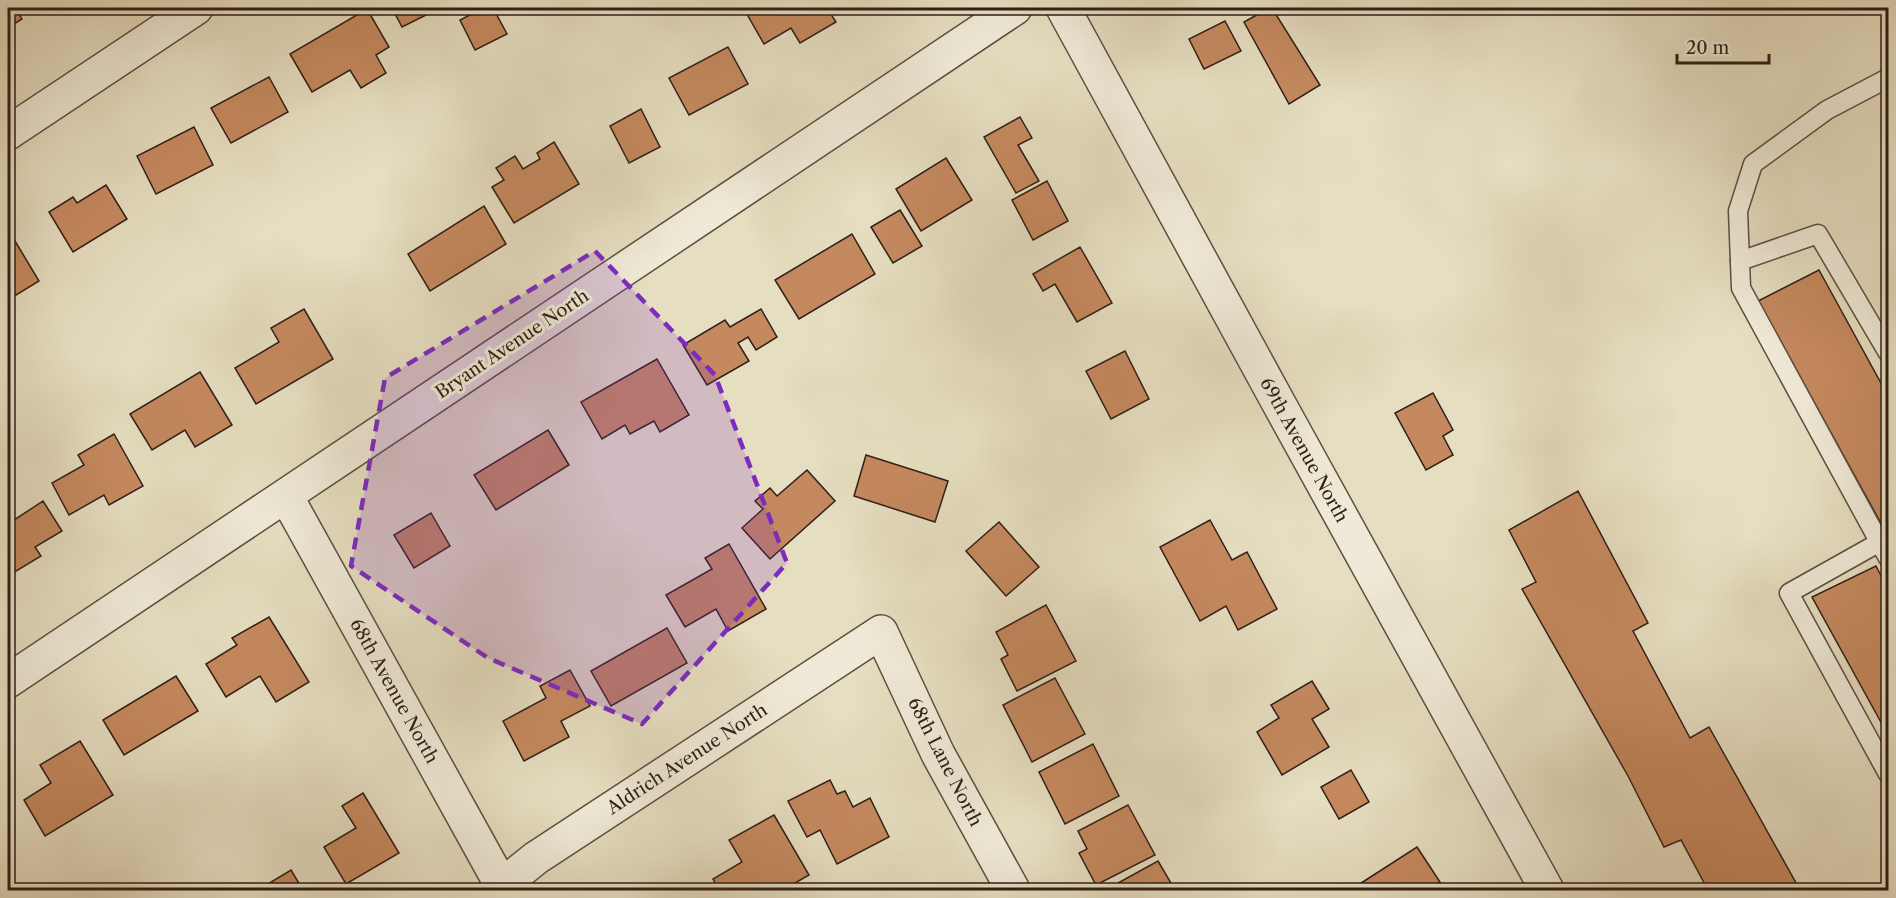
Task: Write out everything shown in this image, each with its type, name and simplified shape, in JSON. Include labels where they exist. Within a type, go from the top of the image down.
[{"type":"street","points":[[8,133],[196,8]]},
{"type":"street","name":"Bryant Avenue North","points":[[8,681],[1015,8]]},
{"type":"street","name":"69th Avenue North","points":[[1064,8],[1547,891]]},
{"type":"street","name":"68th Avenue North","points":[[286,496],[499,888]]},
{"type":"street","name":"Aldrich Avenue North","points":[[499,888],[536,858],[881,632]]},
{"type":"street","name":"68th Lane North","points":[[881,632],[938,754],[1013,891]]},
{"type":"lane","points":[[1888,78],[1827,110],[1753,164],[1738,210],[1741,288],[1884,550],[1789,593],[1888,774]]},
{"type":"lane","points":[[1740,261],[1818,234],[1888,353]]},
{"type":"highlighted area","points":[[595,251],[715,375],[787,563],[642,724],[488,658],[351,566],[385,378]]},
{"type":"building","points":[[8,8],[15,8],[22,19],[8,28]]},
{"type":"building","points":[[392,8],[440,8],[402,27]]},
{"type":"building","points":[[483,8],[493,8],[507,34],[475,50],[460,20]]},
{"type":"building","points":[[827,8],[836,22],[800,43],[791,28],[764,44],[744,9]]},
{"type":"building","points":[[1272,8],[1320,85],[1289,104],[1244,22]]},
{"type":"building","points":[[367,9],[389,47],[376,55],[386,73],[361,88],[350,70],[312,92],[290,54]]},
{"type":"building","points":[[1225,21],[1241,51],[1204,69],[1189,39]]},
{"type":"building","points":[[728,47],[748,84],[689,115],[669,78]]},
{"type":"building","points":[[269,77],[288,112],[231,143],[211,108]]},
{"type":"building","points":[[641,109],[660,147],[629,163],[610,126]]},
{"type":"building","points":[[1020,117],[1032,138],[1018,145],[1039,181],[1016,193],[984,137]]},
{"type":"building","points":[[194,127],[213,165],[156,194],[137,156]]},
{"type":"building","points":[[554,142],[579,184],[514,223],[492,187],[504,180],[496,168],[515,156],[523,169],[540,159],[537,153]]},
{"type":"building","points":[[946,158],[972,200],[921,231],[896,189]]},
{"type":"building","points":[[1047,181],[1068,221],[1033,240],[1012,200]]},
{"type":"building","points":[[106,185],[127,219],[73,252],[49,212],[73,197],[77,203]]},
{"type":"building","points":[[484,206],[506,244],[430,291],[408,254]]},
{"type":"building","points":[[900,210],[922,246],[893,263],[871,227]]},
{"type":"building","points":[[852,234],[875,274],[799,319],[775,280]]},
{"type":"building","points":[[15,241],[39,281],[8,300],[8,246]]},
{"type":"building","points":[[1080,247],[1112,303],[1077,322],[1055,284],[1043,291],[1033,274]]},
{"type":"building","points":[[1819,270],[1888,396],[1888,536],[1758,301]]},
{"type":"building","points":[[304,309],[333,359],[256,404],[235,368],[279,342],[271,328]]},
{"type":"building","points":[[761,309],[777,337],[756,350],[748,337],[738,343],[749,361],[707,385],[683,345],[725,320],[730,327]]},
{"type":"building","points":[[1125,351],[1149,399],[1111,419],[1086,371]]},
{"type":"building","points":[[657,359],[689,415],[660,432],[654,421],[630,434],[625,425],[602,439],[581,402]]},
{"type":"building","points":[[200,372],[232,425],[195,447],[185,430],[152,450],[130,414]]},
{"type":"building","points":[[1433,393],[1453,430],[1443,436],[1453,455],[1426,470],[1395,413]]},
{"type":"building","points":[[548,430],[569,465],[496,510],[474,475]]},
{"type":"building","points":[[114,434],[143,486],[109,505],[104,495],[69,515],[52,483],[84,465],[78,455]]},
{"type":"building","points":[[866,455],[948,481],[935,522],[854,496]]},
{"type":"building","points":[[807,470],[835,501],[770,559],[742,528],[763,509],[755,501],[770,488],[777,496]]},
{"type":"building","points":[[1578,491],[1648,623],[1633,631],[1690,738],[1709,727],[1800,890],[1708,890],[1681,840],[1664,847],[1628,776],[1522,589],[1536,582],[1509,530]]},
{"type":"building","points":[[43,501],[62,531],[35,547],[41,556],[8,576],[8,524]]},
{"type":"building","points":[[431,513],[450,546],[414,568],[394,535]]},
{"type":"building","points":[[1210,520],[1232,560],[1247,552],[1277,609],[1238,630],[1226,606],[1200,621],[1160,547]]},
{"type":"building","points":[[999,522],[1039,567],[1006,596],[966,551]]},
{"type":"building","points":[[729,544],[766,609],[728,631],[716,609],[685,627],[666,595],[712,569],[705,558]]},
{"type":"building","points":[[1876,566],[1888,589],[1888,735],[1812,597]]},
{"type":"building","points":[[1046,605],[1076,661],[1017,691],[1001,659],[1008,655],[996,632]]},
{"type":"building","points":[[269,617],[309,682],[276,702],[260,676],[226,697],[206,664],[237,645],[232,638]]},
{"type":"building","points":[[667,628],[687,663],[611,706],[591,671]]},
{"type":"building","points":[[570,670],[590,706],[561,721],[569,737],[524,761],[503,721],[546,698],[540,686]]},
{"type":"building","points":[[176,676],[198,711],[124,755],[103,720]]},
{"type":"building","points":[[1055,678],[1085,734],[1032,762],[1003,705]]},
{"type":"building","points":[[1312,681],[1329,709],[1312,719],[1329,747],[1282,775],[1257,732],[1279,718],[1271,705]]},
{"type":"building","points":[[80,741],[113,795],[45,836],[24,800],[51,783],[40,765]]},
{"type":"building","points":[[1093,744],[1119,796],[1065,824],[1039,772]]},
{"type":"building","points":[[1351,770],[1369,802],[1339,819],[1321,787]]},
{"type":"building","points":[[830,780],[837,794],[845,791],[853,807],[870,798],[889,837],[837,864],[820,830],[807,837],[788,801]]},
{"type":"building","points":[[363,793],[399,853],[346,884],[324,847],[356,828],[342,806]]},
{"type":"building","points":[[1128,805],[1155,855],[1096,885],[1079,853],[1087,849],[1078,831]]},
{"type":"building","points":[[774,815],[809,875],[783,890],[719,890],[713,879],[742,862],[729,840]]},
{"type":"building","points":[[1417,847],[1440,882],[1427,890],[1358,890],[1355,887]]},
{"type":"building","points":[[1158,861],[1175,890],[1111,890],[1109,888]]},
{"type":"building","points":[[291,870],[303,890],[258,890]]}]
